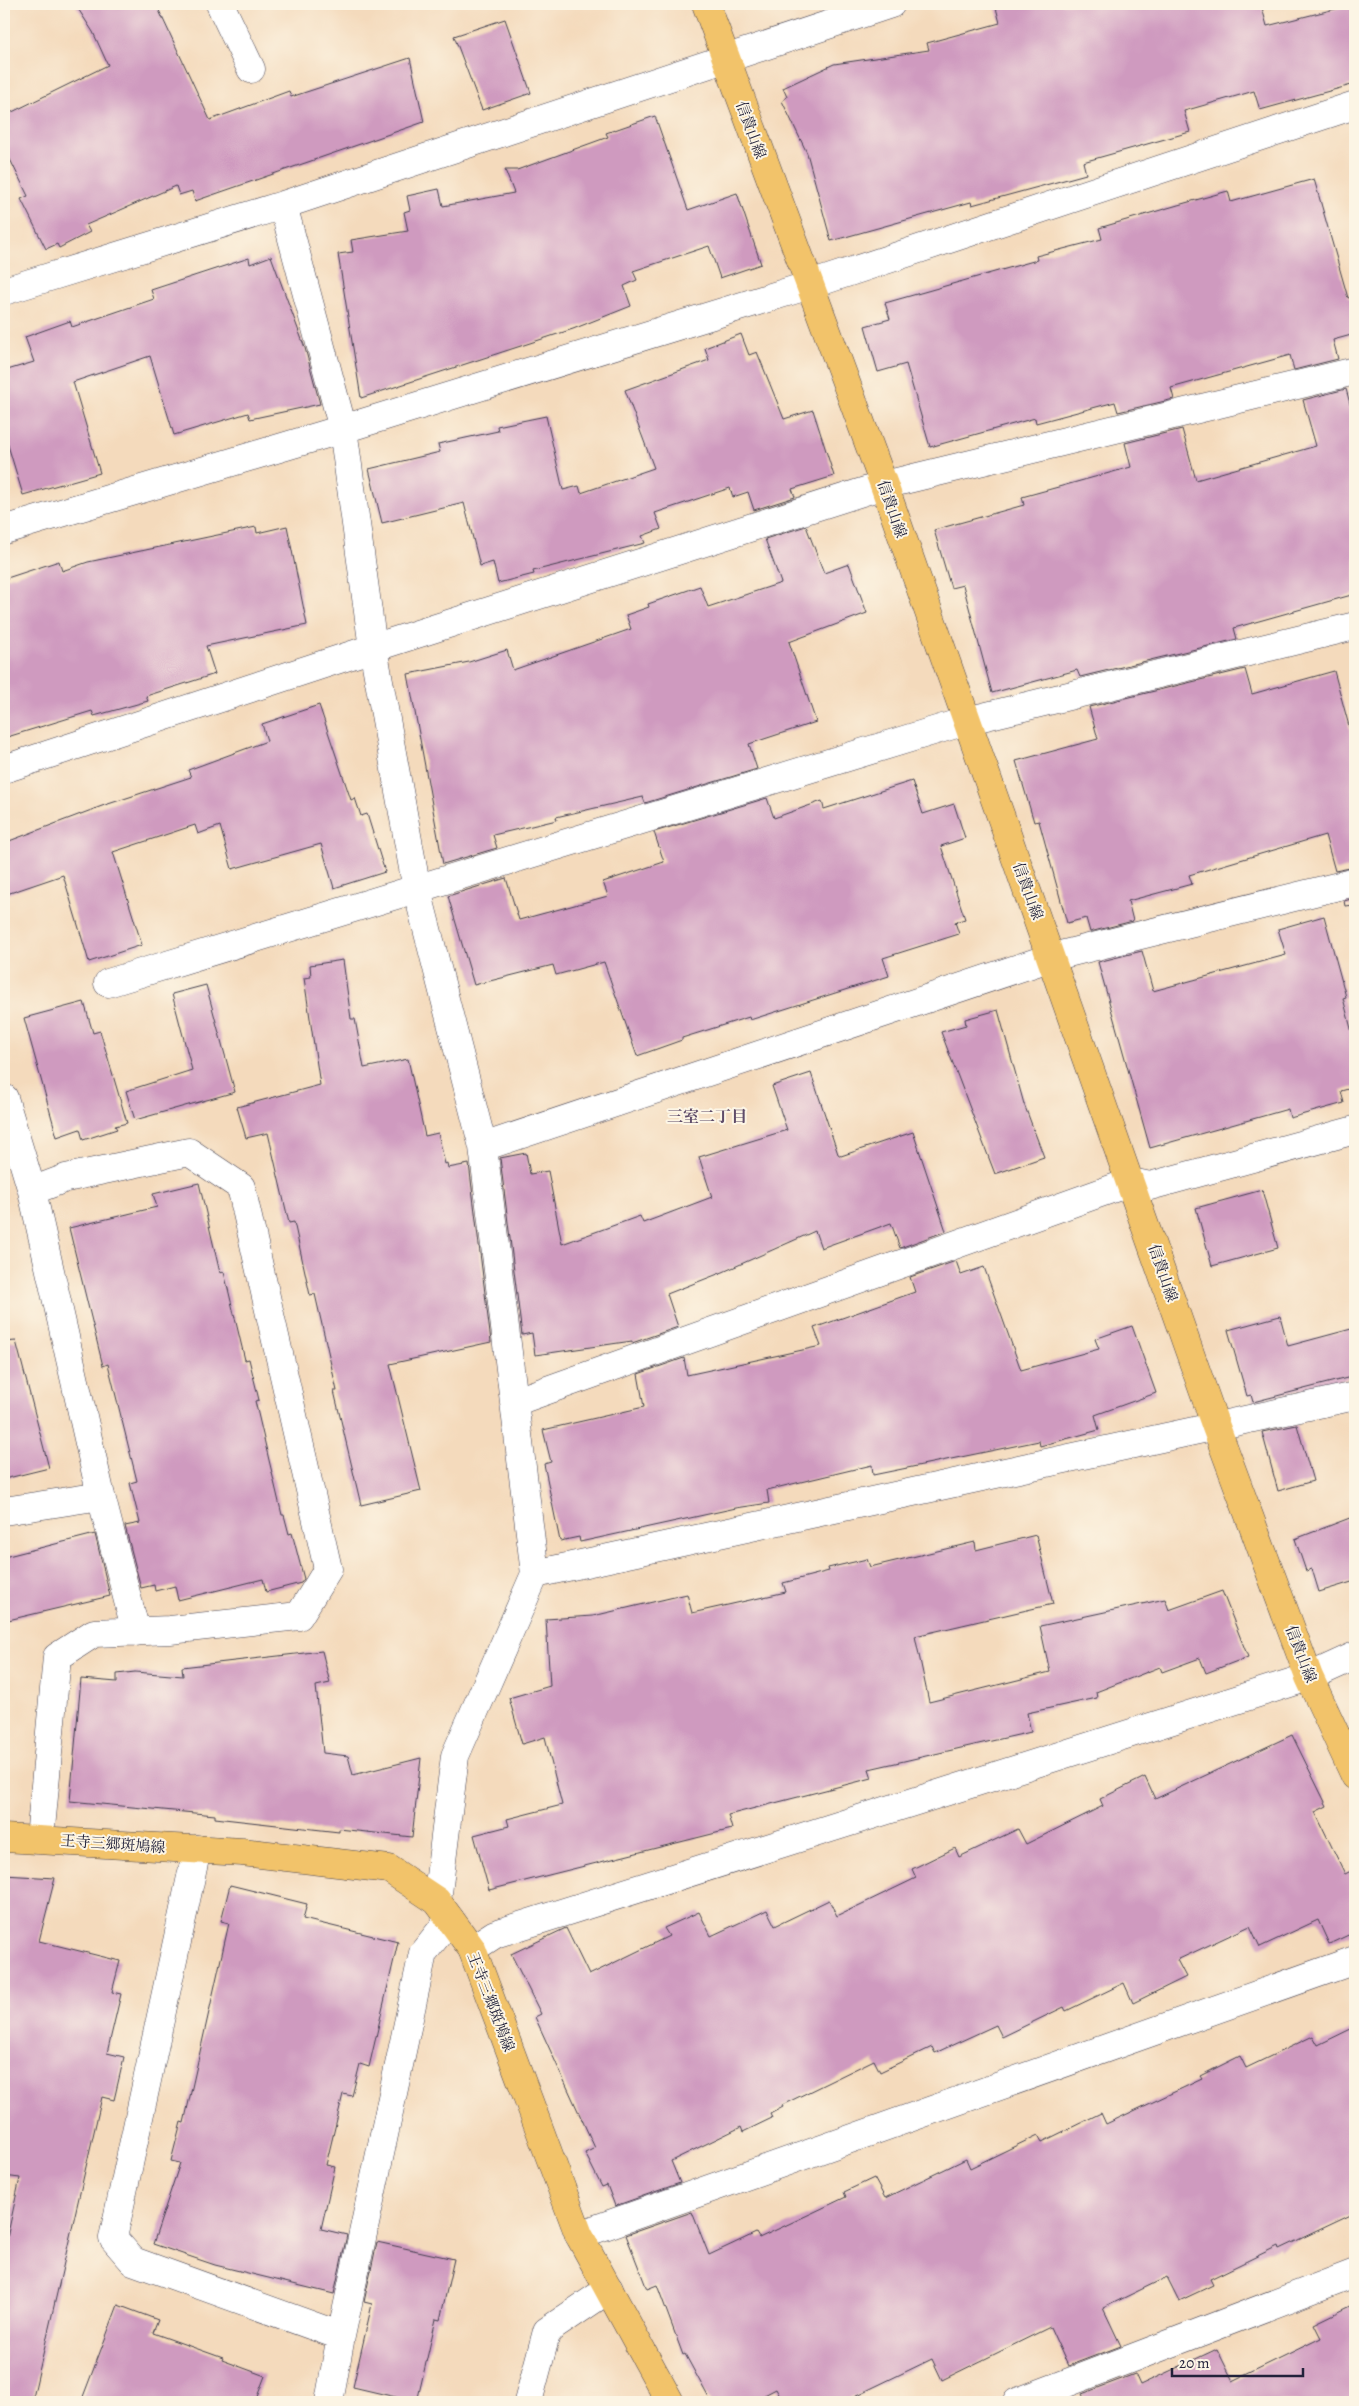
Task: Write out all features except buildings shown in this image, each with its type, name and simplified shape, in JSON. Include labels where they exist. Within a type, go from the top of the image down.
[{"type":"main road","name":"信貴山線","points":[[706,4],[884,485],[966,721],[1132,1182],[1216,1426],[1308,1677],[1355,1776]]},
{"type":"main road","name":"王寺三郷斑鳩線","points":[[4,1838],[242,1852],[389,1869],[444,1910],[472,1949],[579,2236],[670,2402]]},
{"type":"street","points":[[220,4],[252,70]]},
{"type":"street","points":[[4,289],[284,205],[891,4]]},
{"type":"street","points":[[4,530],[343,429],[810,285],[1355,105]]},
{"type":"street","points":[[284,205],[343,429],[374,648],[417,890],[483,1147],[535,1574],[455,1756],[444,1910],[423,1953],[328,2402]]},
{"type":"street","points":[[4,769],[374,648],[884,485],[1355,372]]},
{"type":"street","points":[[108,983],[966,721],[1355,626]]},
{"type":"street","points":[[483,1147],[1052,957],[1355,882]]},
{"type":"street","points":[[4,1098],[32,1191],[101,1496],[136,1632]]},
{"type":"street","points":[[514,1402],[1132,1182],[1150,1186],[1355,1130]]},
{"type":"street","points":[[32,1191],[66,1178],[189,1152],[241,1187],[328,1569],[299,1616],[136,1632],[94,1633],[57,1657],[40,1839]]},
{"type":"street","points":[[535,1574],[1355,1396]]},
{"type":"street","points":[[4,1511],[101,1496]]},
{"type":"street","points":[[472,1949],[495,1934],[1308,1677],[1355,1656]]},
{"type":"street","points":[[197,1849],[113,2238],[134,2261],[341,2336]]},
{"type":"street","points":[[579,2236],[1355,1960]]},
{"type":"street","points":[[1017,2402],[1355,2273]]},
{"type":"street","points":[[528,2402],[547,2331],[609,2289]]},
{"type":"district","name":"三室二丁目","points":[[707,1116]]}]
